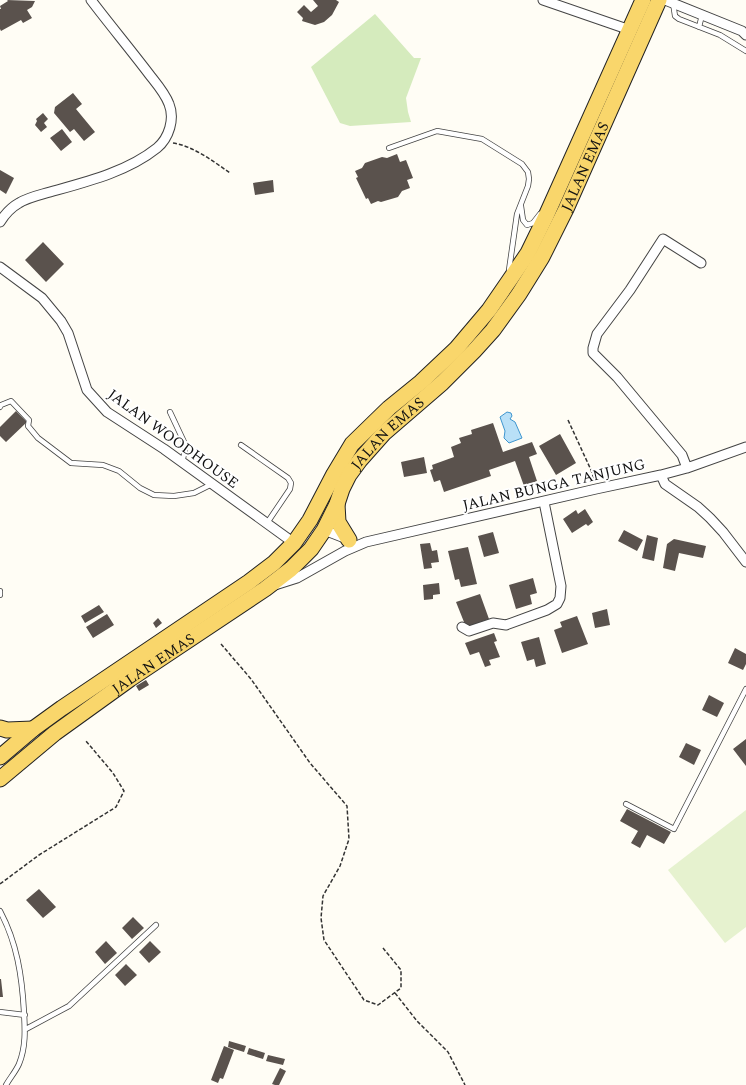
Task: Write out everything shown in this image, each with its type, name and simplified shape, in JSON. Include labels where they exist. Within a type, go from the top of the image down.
[{"type":"main road","name":"JALAN EMAS","points":[[0,757],[33,729],[68,704],[249,582],[274,563],[294,543],[310,520],[334,474],[352,444],[384,413],[421,382],[456,348],[490,310],[528,253],[580,142],[643,0]]},
{"type":"main road","name":"JALAN EMAS","points":[[4,776],[55,733],[130,678],[265,589],[291,569],[311,549],[324,530],[337,504],[342,489],[350,475],[372,446],[384,433],[442,383],[474,351],[493,330],[519,294],[542,257],[666,1]]},
{"type":"main road","points":[[337,504],[338,522],[349,540]]},
{"type":"main road","points":[[294,543],[310,530],[318,528],[324,530]]},
{"type":"main road","points":[[0,728],[7,730],[33,729]]},
{"type":"street","points":[[0,222],[10,208],[20,202],[107,174],[136,162],[158,148],[167,135],[172,119],[169,104],[162,90],[91,0]]},
{"type":"street","points":[[546,0],[630,30]]},
{"type":"street","points":[[666,1],[702,14],[742,31],[746,35]]},
{"type":"street","points":[[687,468],[682,455],[594,353],[593,348],[597,334],[630,290],[666,235],[700,263]]},
{"type":"street","name":"JALAN WOODHOUSE","points":[[0,267],[42,298],[61,321],[68,333],[87,390],[107,412],[182,462],[294,543]]},
{"type":"street","name":"JALAN BUNGA TANJUNG","points":[[366,542],[661,475],[687,468],[746,447]]},
{"type":"street","points":[[661,475],[665,484],[698,507],[710,518],[746,562]]},
{"type":"street","points":[[462,627],[469,632],[493,623],[506,625],[547,610],[557,604],[560,598],[561,586],[544,502]]},
{"type":"street","points":[[324,530],[349,540],[366,542]]},
{"type":"street","points":[[265,589],[297,578],[345,551],[366,542]]},
{"type":"lane","points":[[666,1],[678,19],[720,35],[746,51]]},
{"type":"lane","points":[[699,27],[702,14]]},
{"type":"lane","points":[[389,148],[437,131],[482,139],[525,167],[529,179],[528,186],[517,214],[506,286]]},
{"type":"lane","points":[[550,193],[580,142]]},
{"type":"lane","points":[[521,205],[523,220],[527,225],[533,223],[543,207]]},
{"type":"lane","points":[[0,405],[11,401],[29,420],[28,426],[38,438],[71,463],[103,465],[119,471],[140,488],[154,494],[174,496],[194,493],[212,484]]},
{"type":"lane","points":[[170,412],[185,444],[182,462]]},
{"type":"lane","points":[[241,445],[288,478],[291,483],[290,489],[267,523]]},
{"type":"lane","points":[[626,804],[674,829],[746,690]]},
{"type":"lane","points":[[0,911],[12,937],[20,967],[23,984],[26,1029],[19,1064],[6,1085]]},
{"type":"lane","points":[[26,1029],[69,1006],[156,925]]},
{"type":"lane","points":[[0,1012],[24,1015]]},
{"type":"path","points":[[158,148],[174,143],[187,147],[230,173]]},
{"type":"path","points":[[568,420],[591,470],[596,489]]},
{"type":"path","points":[[221,644],[251,679],[310,763],[347,806],[349,839],[340,866],[323,896],[321,918],[324,940],[364,1000],[378,1005],[401,988],[401,970],[383,948]]},
{"type":"path","points":[[0,884],[39,855],[116,807],[124,791],[113,773],[86,741]]},
{"type":"path","points":[[395,993],[417,1021],[448,1052],[466,1085]]},
{"type":"green space","points":[[375,14],[414,58],[421,58],[406,98],[411,122],[350,126],[340,123],[311,67]]},
{"type":"green space","points":[[746,810],[746,927],[725,943],[668,870]]},
{"type":"water","points":[[507,412],[511,413],[512,416],[510,419],[515,422],[522,438],[509,443],[504,438],[505,431],[500,417]]},
{"type":"building","points":[[7,0],[35,1],[32,7],[27,10],[32,18],[23,23],[21,20],[1,31],[0,6],[8,1]]},
{"type":"building","points":[[313,0],[336,0],[339,2],[332,15],[324,22],[315,25],[302,21],[303,18],[297,12],[304,5],[311,12],[318,6]]},
{"type":"building","points":[[73,93],[82,104],[76,109],[95,132],[84,141],[74,129],[70,132],[54,113],[55,107]]},
{"type":"building","points":[[43,113],[48,119],[44,123],[47,127],[41,132],[35,125],[37,121],[36,119]]},
{"type":"building","points":[[62,129],[72,142],[61,151],[50,138]]},
{"type":"building","points":[[397,154],[400,162],[406,160],[413,178],[407,180],[410,188],[402,191],[398,197],[371,204],[368,198],[366,199],[356,178],[358,177],[355,171],[362,168],[365,163]]},
{"type":"building","points":[[0,170],[14,178],[6,194],[0,190]]},
{"type":"building","points":[[273,180],[274,192],[255,195],[253,183]]},
{"type":"building","points":[[43,242],[64,264],[46,282],[25,260]]},
{"type":"building","points":[[16,411],[27,422],[6,442],[0,436],[0,427]]},
{"type":"building","points":[[493,423],[503,452],[532,442],[537,454],[529,457],[537,481],[524,486],[515,461],[489,470],[491,476],[444,492],[440,480],[434,482],[430,470],[433,469],[432,465],[454,457],[451,447],[461,443],[459,438],[472,434],[471,430]]},
{"type":"building","points":[[560,434],[576,463],[556,475],[539,446]]},
{"type":"building","points":[[424,457],[427,473],[404,477],[401,462]]},
{"type":"building","points":[[585,509],[593,522],[588,526],[586,524],[572,533],[563,519],[576,510],[578,514]]},
{"type":"building","points":[[624,530],[643,540],[637,551],[618,541]]},
{"type":"building","points":[[493,532],[499,553],[484,557],[478,536]]},
{"type":"building","points":[[647,535],[658,538],[654,561],[642,558]]},
{"type":"building","points":[[674,539],[706,546],[703,558],[679,553],[675,571],[663,568],[667,544]]},
{"type":"building","points":[[430,543],[432,551],[437,550],[439,562],[431,563],[432,568],[424,569],[420,544]]},
{"type":"building","points":[[468,547],[477,584],[461,587],[459,579],[455,580],[448,551]]},
{"type":"building","points":[[533,578],[537,593],[530,595],[532,604],[516,609],[509,585]]},
{"type":"building","points":[[439,583],[440,594],[433,595],[433,599],[424,600],[423,585]]},
{"type":"building","points":[[480,594],[489,619],[466,627],[456,602]]},
{"type":"building","points":[[99,605],[104,612],[85,623],[81,616]]},
{"type":"building","points":[[607,609],[610,625],[595,628],[592,613]]},
{"type":"building","points":[[107,614],[114,625],[93,638],[86,627]]},
{"type":"building","points":[[577,616],[588,644],[562,653],[554,630],[562,627],[560,622]]},
{"type":"building","points":[[158,618],[162,623],[156,628],[153,623]]},
{"type":"building","points":[[494,633],[497,641],[494,642],[500,657],[489,660],[491,665],[485,667],[479,652],[470,655],[465,643]]},
{"type":"building","points":[[539,637],[546,664],[536,667],[534,659],[527,661],[521,642]]},
{"type":"building","points":[[735,648],[746,654],[746,664],[743,670],[728,663]]},
{"type":"building","points":[[146,680],[149,685],[139,691],[136,686]]},
{"type":"building","points":[[709,695],[724,703],[717,717],[702,710]]},
{"type":"building","points":[[746,739],[746,766],[733,749]]},
{"type":"building","points":[[686,743],[701,750],[694,765],[679,757]]},
{"type":"building","points":[[627,809],[671,832],[664,844],[647,835],[640,848],[631,843],[638,831],[620,821]]},
{"type":"building","points":[[39,889],[56,907],[43,918],[26,900]]},
{"type":"building","points":[[133,917],[144,928],[132,939],[122,928]]},
{"type":"building","points":[[106,941],[117,953],[105,964],[95,952]]},
{"type":"building","points":[[150,941],[161,952],[149,963],[139,952]]},
{"type":"building","points":[[126,964],[137,975],[125,986],[115,975]]},
{"type":"building","points":[[1,979],[3,997],[0,997]]},
{"type":"building","points":[[229,1041],[246,1046],[244,1052],[228,1047]]},
{"type":"building","points":[[224,1046],[234,1050],[223,1079],[220,1078],[218,1083],[211,1080]]},
{"type":"building","points":[[249,1048],[265,1053],[263,1059],[247,1054]]},
{"type":"building","points":[[268,1055],[285,1059],[283,1065],[266,1061]]},
{"type":"building","points":[[280,1068],[286,1071],[279,1085],[272,1084]]}]
